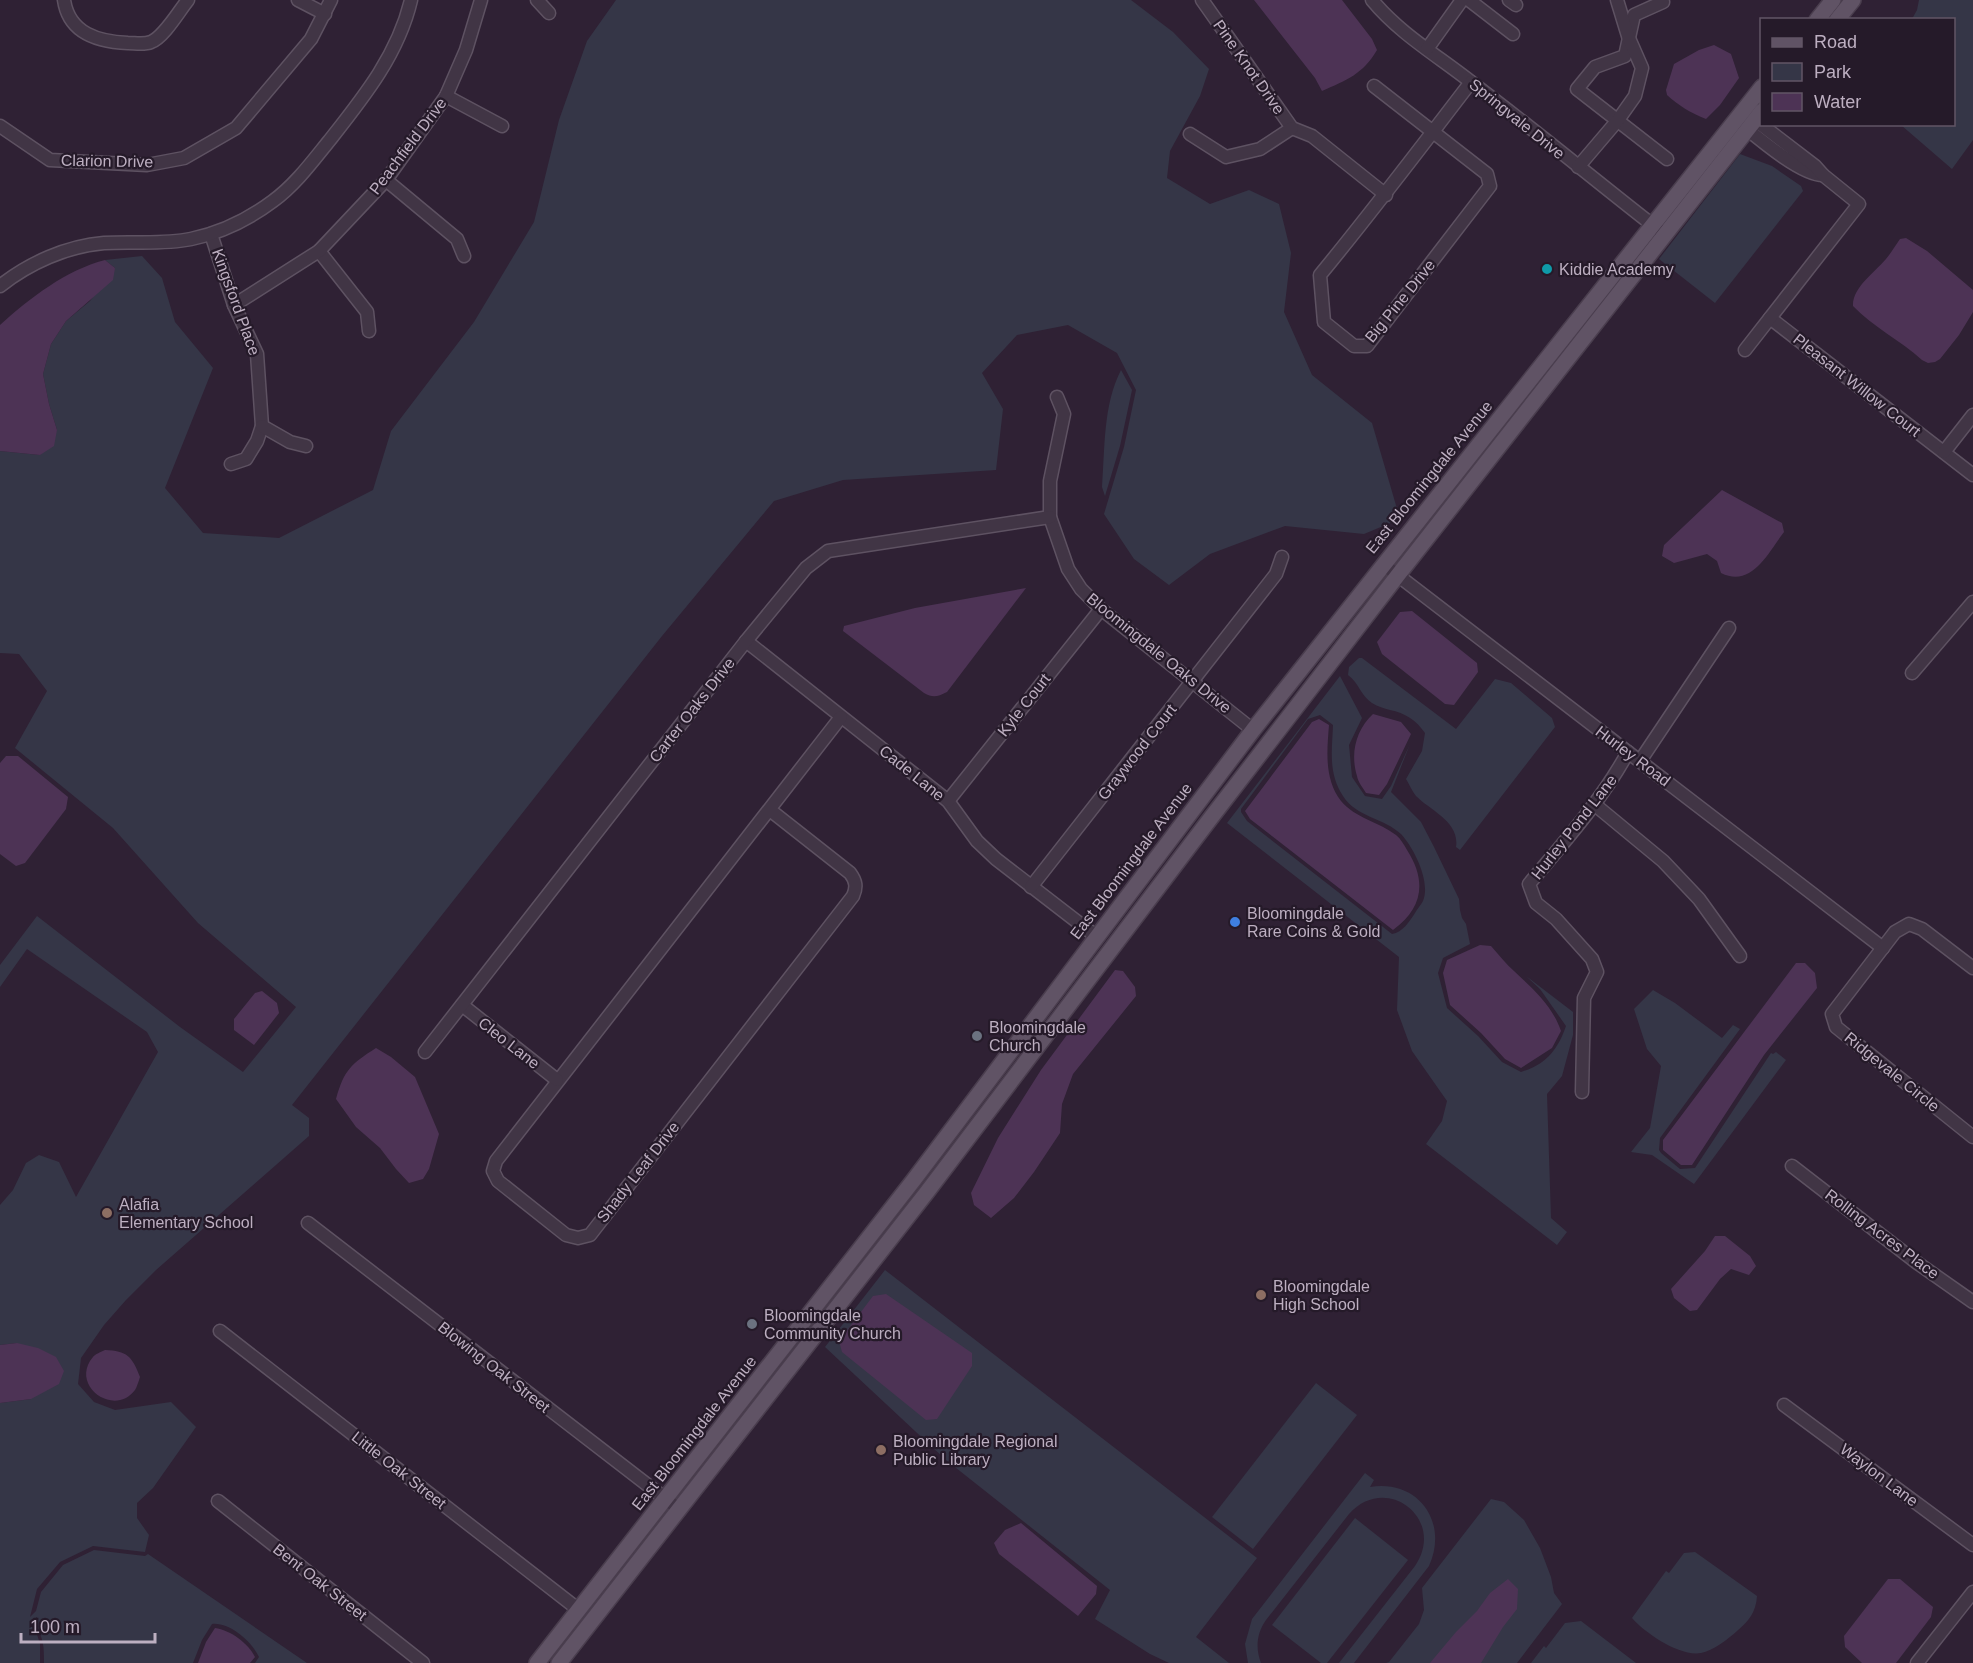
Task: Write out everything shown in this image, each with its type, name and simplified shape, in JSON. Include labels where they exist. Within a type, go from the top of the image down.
[{"type":"main road","points":[[1819,18],[1833,0]]},
{"type":"main road","points":[[1839,18],[1853,0]]},
{"type":"main road","name":"East Bloomingdale Avenue","points":[[537,1663],[913,1181],[1253,730],[1383,564],[1750,120],[1760,90]]},
{"type":"main road","name":"East Bloomingdale Avenue","points":[[559,1663],[927,1192],[1659,230]]},
{"type":"main road","points":[[1200,800],[1203,811],[1210,819]]},
{"type":"main road","points":[[1097,937],[1112,948]]},
{"type":"main road","points":[[913,1181],[927,1192]]},
{"type":"street","points":[[64,0],[73,21],[93,38],[112,42],[147,44],[156,40],[188,0]]},
{"type":"street","points":[[298,0],[326,14]]},
{"type":"street","name":"Clarion Drive","points":[[3,134],[50,160],[147,165],[184,158],[236,128],[311,39],[326,14],[331,0]]},
{"type":"street","points":[[0,286],[28,267],[74,249],[101,243],[172,242],[211,234],[265,207],[284,192],[305,170],[375,81],[396,43],[411,0]]},
{"type":"street","name":"Peachfield Drive","points":[[234,305],[319,251],[387,180],[446,96],[466,50],[481,0]]},
{"type":"street","points":[[537,0],[549,13]]},
{"type":"street","name":"Pine Knot Drive","points":[[1202,0],[1292,128],[1312,136],[1386,195]]},
{"type":"street","name":"Springvale Drive","points":[[1372,0],[1380,10],[1427,49],[1659,230]]},
{"type":"street","points":[[1427,49],[1462,0]]},
{"type":"street","points":[[1469,0],[1513,33]]},
{"type":"street","points":[[1578,167],[1635,96],[1642,68],[1628,36],[1617,0]]},
{"type":"street","points":[[1663,2],[1634,15],[1625,56],[1595,67],[1578,89],[1667,159]]},
{"type":"street","name":"Big Pine Drive","points":[[1374,86],[1433,132],[1487,174],[1490,186],[1367,346],[1354,346],[1324,322],[1320,275],[1386,195],[1433,132],[1472,82]]},
{"type":"street","points":[[446,96],[502,126]]},
{"type":"street","points":[[1745,350],[1859,204],[1822,175],[1808,171],[1750,120]]},
{"type":"street","points":[[1190,134],[1226,157],[1260,149],[1292,128]]},
{"type":"street","points":[[387,180],[457,239],[464,256]]},
{"type":"street","name":"Kingsford Place","points":[[211,234],[234,305],[257,354],[262,426],[257,441],[246,459],[231,464]]},
{"type":"street","points":[[319,251],[367,312],[369,331]]},
{"type":"street","name":"Pleasant Willow Court","points":[[1770,318],[1973,475]]},
{"type":"street","name":"Bloomingdale Oaks Drive","points":[[1057,397],[1064,414],[1050,481],[1050,517],[1068,569],[1081,589],[1101,609],[1253,730]]},
{"type":"street","points":[[1944,452],[1973,415]]},
{"type":"street","points":[[262,426],[290,442],[306,446]]},
{"type":"street","name":"Carter Oaks Drive","points":[[425,1052],[746,641],[806,568],[828,551],[1050,517]]},
{"type":"street","name":"Graywood Court","points":[[1031,887],[1276,574],[1282,557]]},
{"type":"street","name":"Hurley Road","points":[[1383,564],[1883,948]]},
{"type":"street","points":[[1912,673],[1973,602]]},
{"type":"street","name":"Kyle Court","points":[[948,801],[1101,609]]},
{"type":"street","points":[[1640,761],[1730,628]]},
{"type":"street","name":"Cade Lane","points":[[746,641],[948,801],[977,841],[996,859],[1097,937]]},
{"type":"street","name":"Shady Leaf Drive","points":[[770,810],[850,873],[856,888],[853,896],[590,1234],[578,1238],[566,1235],[498,1181],[493,1171],[496,1161],[841,717]]},
{"type":"street","name":"Hurley Pond Lane","points":[[1582,1092],[1584,998],[1597,972],[1592,959],[1585,951],[1556,919],[1536,903],[1529,884],[1615,777],[1628,752]]},
{"type":"street","points":[[1594,804],[1663,861],[1699,899],[1740,956]]},
{"type":"street","name":"Ridgevale Circle","points":[[1973,968],[1922,929],[1909,924],[1895,932],[1832,1014],[1836,1027],[1973,1137]]},
{"type":"street","name":"Cleo Lane","points":[[462,1005],[557,1080]]},
{"type":"street","name":"Rolling Acres Place","points":[[1792,1166],[1916,1262],[1973,1302]]},
{"type":"street","name":"Blowing Oak Street","points":[[308,1223],[680,1510]]},
{"type":"street","name":"Little Oak Street","points":[[220,1331],[579,1610]]},
{"type":"street","name":"Waylon Lane","points":[[1784,1405],[1973,1545]]},
{"type":"street","name":"Bent Oak Street","points":[[218,1501],[423,1663]]},
{"type":"street","points":[[1917,1663],[1973,1592]]},
{"type":"green space","points":[[616,0],[1131,0],[1173,32],[1209,69],[1200,96],[1170,151],[1167,178],[1210,204],[1249,190],[1279,204],[1291,253],[1284,312],[1312,375],[1372,423],[1400,519],[1364,534],[1285,526],[1210,554],[1169,585],[1134,559],[1104,514],[1124,447],[1136,390],[1117,353],[1068,325],[1017,335],[982,373],[1003,409],[996,470],[843,480],[774,501],[662,636],[292,1105],[309,1118],[309,1136],[156,1270],[104,1325],[81,1358],[78,1384],[94,1402],[115,1410],[171,1402],[196,1427],[153,1488],[137,1503],[137,1518],[149,1535],[145,1552],[93,1546],[60,1562],[37,1589],[30,1617],[36,1611],[41,1592],[63,1565],[94,1550],[145,1556],[148,1554],[307,1663],[255,1663],[259,1657],[246,1639],[226,1626],[212,1624],[202,1640],[193,1663],[44,1663],[42,1638],[34,1625],[40,1644],[40,1663],[0,1663],[0,1403],[31,1399],[17,1343],[0,1345],[0,1205],[13,1190],[26,1163],[39,1155],[59,1162],[76,1197],[158,1052],[147,1032],[27,949],[0,987],[0,965],[37,916],[180,1027],[243,1072],[296,1007],[198,923],[113,828],[15,748],[47,691],[19,654],[0,653],[0,451],[40,455],[57,430],[43,374],[51,344],[66,321],[90,301],[115,268],[105,260],[142,256],[162,278],[175,322],[213,368],[165,488],[203,533],[279,538],[373,490],[391,431],[474,322],[534,222],[559,120],[587,41]]},
{"type":"green space","points":[[1919,0],[1973,0],[1973,140],[1952,169],[1902,126],[1955,126],[1955,18],[1913,18]]},
{"type":"green space","points":[[1740,154],[1772,166],[1801,186],[1803,191],[1715,303],[1659,259]]},
{"type":"green space","points":[[1121,370],[1132,390],[1120,446],[1105,496],[1102,487],[1106,427],[1111,398]]},
{"type":"green space","points":[[1359,658],[1456,729],[1495,679],[1511,683],[1552,718],[1555,727],[1460,850],[1456,847],[1454,831],[1449,824],[1416,796],[1406,779],[1422,751],[1425,733],[1410,718],[1376,706],[1365,697],[1348,675],[1349,667]]},
{"type":"green space","points":[[1340,676],[1362,718],[1349,745],[1352,777],[1365,796],[1382,799],[1391,786],[1410,744],[1391,792],[1421,822],[1434,847],[1459,899],[1470,944],[1443,958],[1438,973],[1447,1008],[1502,1062],[1521,1072],[1538,1065],[1550,1055],[1566,1026],[1540,989],[1526,976],[1573,1012],[1573,1035],[1562,1076],[1547,1094],[1551,1218],[1567,1232],[1557,1245],[1426,1144],[1442,1121],[1447,1101],[1412,1051],[1397,1010],[1399,957],[1227,823]],"holes":[[[1320,715],[1333,725],[1333,770],[1343,796],[1355,809],[1387,824],[1401,834],[1416,856],[1423,875],[1425,884],[1423,901],[1403,929],[1396,933],[1392,934],[1247,821],[1241,812],[1308,719]]]},
{"type":"green space","points":[[1653,990],[1675,1003],[1722,1038],[1733,1025],[1740,1029],[1660,1138],[1659,1150],[1680,1169],[1695,1168],[1771,1053],[1776,1052],[1786,1060],[1694,1184],[1652,1155],[1631,1152],[1650,1128],[1661,1066],[1647,1049],[1634,1009]]},
{"type":"green space","points":[[885,1270],[1257,1558],[1196,1637],[1229,1663],[1169,1663],[1150,1654],[1095,1619],[1110,1590],[946,1460],[825,1347]]},
{"type":"green space","points":[[1316,1383],[1357,1415],[1253,1549],[1212,1517]]},
{"type":"green space","points":[[1365,1473],[1374,1480],[1370,1487],[1387,1486],[1402,1490],[1415,1497],[1425,1507],[1432,1520],[1435,1534],[1434,1550],[1429,1566],[1354,1663],[1339,1663],[1415,1566],[1423,1549],[1423,1532],[1418,1518],[1408,1507],[1395,1500],[1379,1498],[1364,1502],[1349,1514],[1266,1620],[1258,1640],[1261,1663],[1248,1663],[1245,1644],[1252,1619]]},
{"type":"green space","points":[[1491,1499],[1504,1502],[1524,1520],[1540,1548],[1551,1577],[1554,1593],[1562,1604],[1517,1663],[1386,1663],[1419,1624],[1424,1610],[1422,1588]]},
{"type":"green space","points":[[1355,1518],[1408,1560],[1327,1663],[1321,1663],[1272,1625]]},
{"type":"green space","points":[[1695,1552],[1757,1596],[1748,1620],[1729,1638],[1701,1653],[1673,1648],[1645,1630],[1632,1618],[1666,1571],[1669,1573],[1684,1553]]},
{"type":"green space","points":[[1581,1621],[1636,1663],[1531,1663],[1565,1623]]},
{"type":"water","points":[[1254,0],[1342,0],[1372,39],[1377,50],[1360,71],[1347,80],[1322,91],[1315,78]]},
{"type":"water","points":[[1714,45],[1731,54],[1739,78],[1720,105],[1706,119],[1676,103],[1667,95],[1666,90],[1674,64],[1699,50]]},
{"type":"water","points":[[1906,238],[1927,251],[1973,290],[1973,312],[1959,335],[1935,362],[1928,363],[1922,360],[1853,306],[1860,287],[1886,259],[1900,239]]},
{"type":"water","points":[[105,260],[115,268],[113,280],[66,321],[51,344],[43,374],[57,430],[54,446],[40,455],[0,451],[0,325],[49,286],[76,271]]},
{"type":"water","points":[[1722,490],[1782,523],[1784,532],[1758,566],[1742,576],[1732,576],[1721,573],[1717,561],[1707,554],[1674,563],[1662,556],[1664,545]]},
{"type":"water","points":[[1026,588],[947,692],[938,696],[924,693],[843,631],[844,626],[915,608]]},
{"type":"water","points":[[1412,611],[1477,663],[1478,672],[1454,705],[1445,704],[1382,654],[1377,642],[1400,612]]},
{"type":"water","points":[[1373,714],[1401,722],[1411,734],[1387,784],[1379,795],[1366,793],[1359,783],[1354,759],[1356,742],[1362,727]]},
{"type":"water","points":[[1319,719],[1329,725],[1329,774],[1341,801],[1353,812],[1398,837],[1404,844],[1417,872],[1419,893],[1416,903],[1411,913],[1393,930],[1250,819],[1245,811],[1312,722]]},
{"type":"water","points":[[6,756],[18,756],[68,797],[66,809],[25,863],[16,866],[0,854],[0,763]]},
{"type":"water","points":[[1480,945],[1491,946],[1535,991],[1553,1013],[1561,1031],[1552,1048],[1521,1068],[1505,1059],[1450,1005],[1443,973],[1447,960]]},
{"type":"water","points":[[1796,963],[1805,963],[1815,973],[1817,988],[1764,1055],[1692,1165],[1681,1165],[1663,1150],[1663,1140]]},
{"type":"water","points":[[1115,970],[1123,971],[1135,987],[1136,996],[1073,1074],[1062,1104],[1060,1133],[1014,1198],[991,1218],[974,1205],[971,1193],[998,1138],[1041,1070]]},
{"type":"water","points":[[262,991],[277,1003],[279,1013],[254,1045],[234,1030],[234,1019],[255,993]]},
{"type":"water","points":[[376,1048],[415,1077],[439,1134],[429,1169],[423,1179],[409,1183],[380,1148],[356,1127],[336,1099],[346,1074],[360,1059]]},
{"type":"water","points":[[1715,1236],[1725,1236],[1750,1256],[1756,1266],[1749,1275],[1731,1269],[1720,1279],[1697,1310],[1690,1311],[1674,1298],[1671,1289],[1705,1251]]},
{"type":"water","points":[[886,1294],[972,1353],[972,1366],[937,1419],[926,1420],[842,1352],[839,1341],[873,1296]]},
{"type":"water","points":[[17,1343],[38,1348],[56,1357],[64,1371],[59,1384],[31,1399],[0,1403],[0,1345]]},
{"type":"water","points":[[105,1350],[124,1353],[131,1359],[137,1370],[140,1377],[137,1385],[126,1398],[116,1401],[106,1399],[90,1387],[86,1378],[87,1368],[94,1356]]},
{"type":"water","points":[[1021,1523],[1097,1586],[1096,1594],[1078,1616],[999,1554],[994,1543],[1005,1530]]},
{"type":"water","points":[[1508,1579],[1518,1589],[1517,1609],[1481,1663],[1430,1663],[1477,1611],[1490,1593]]},
{"type":"water","points":[[1888,1579],[1900,1579],[1933,1607],[1931,1617],[1896,1663],[1862,1663],[1845,1647],[1844,1636]]},
{"type":"water","points":[[215,1628],[232,1634],[248,1647],[255,1657],[250,1663],[198,1663],[206,1642]]},
{"type":"place","name":"Kiddie Academy","points":[[1547,269]]},
{"type":"place","name":"Bloomingdale Rare Coins & Gold","points":[[1235,922]]},
{"type":"place","name":"Bloomingdale Church","points":[[977,1036]]},
{"type":"place","name":"Alafia Elementary School","points":[[107,1213]]},
{"type":"place","name":"Bloomingdale High School","points":[[1261,1295]]},
{"type":"place","name":"Bloomingdale Community Church","points":[[752,1324]]},
{"type":"place","name":"Bloomingdale Regional Public Library","points":[[881,1450]]}]
